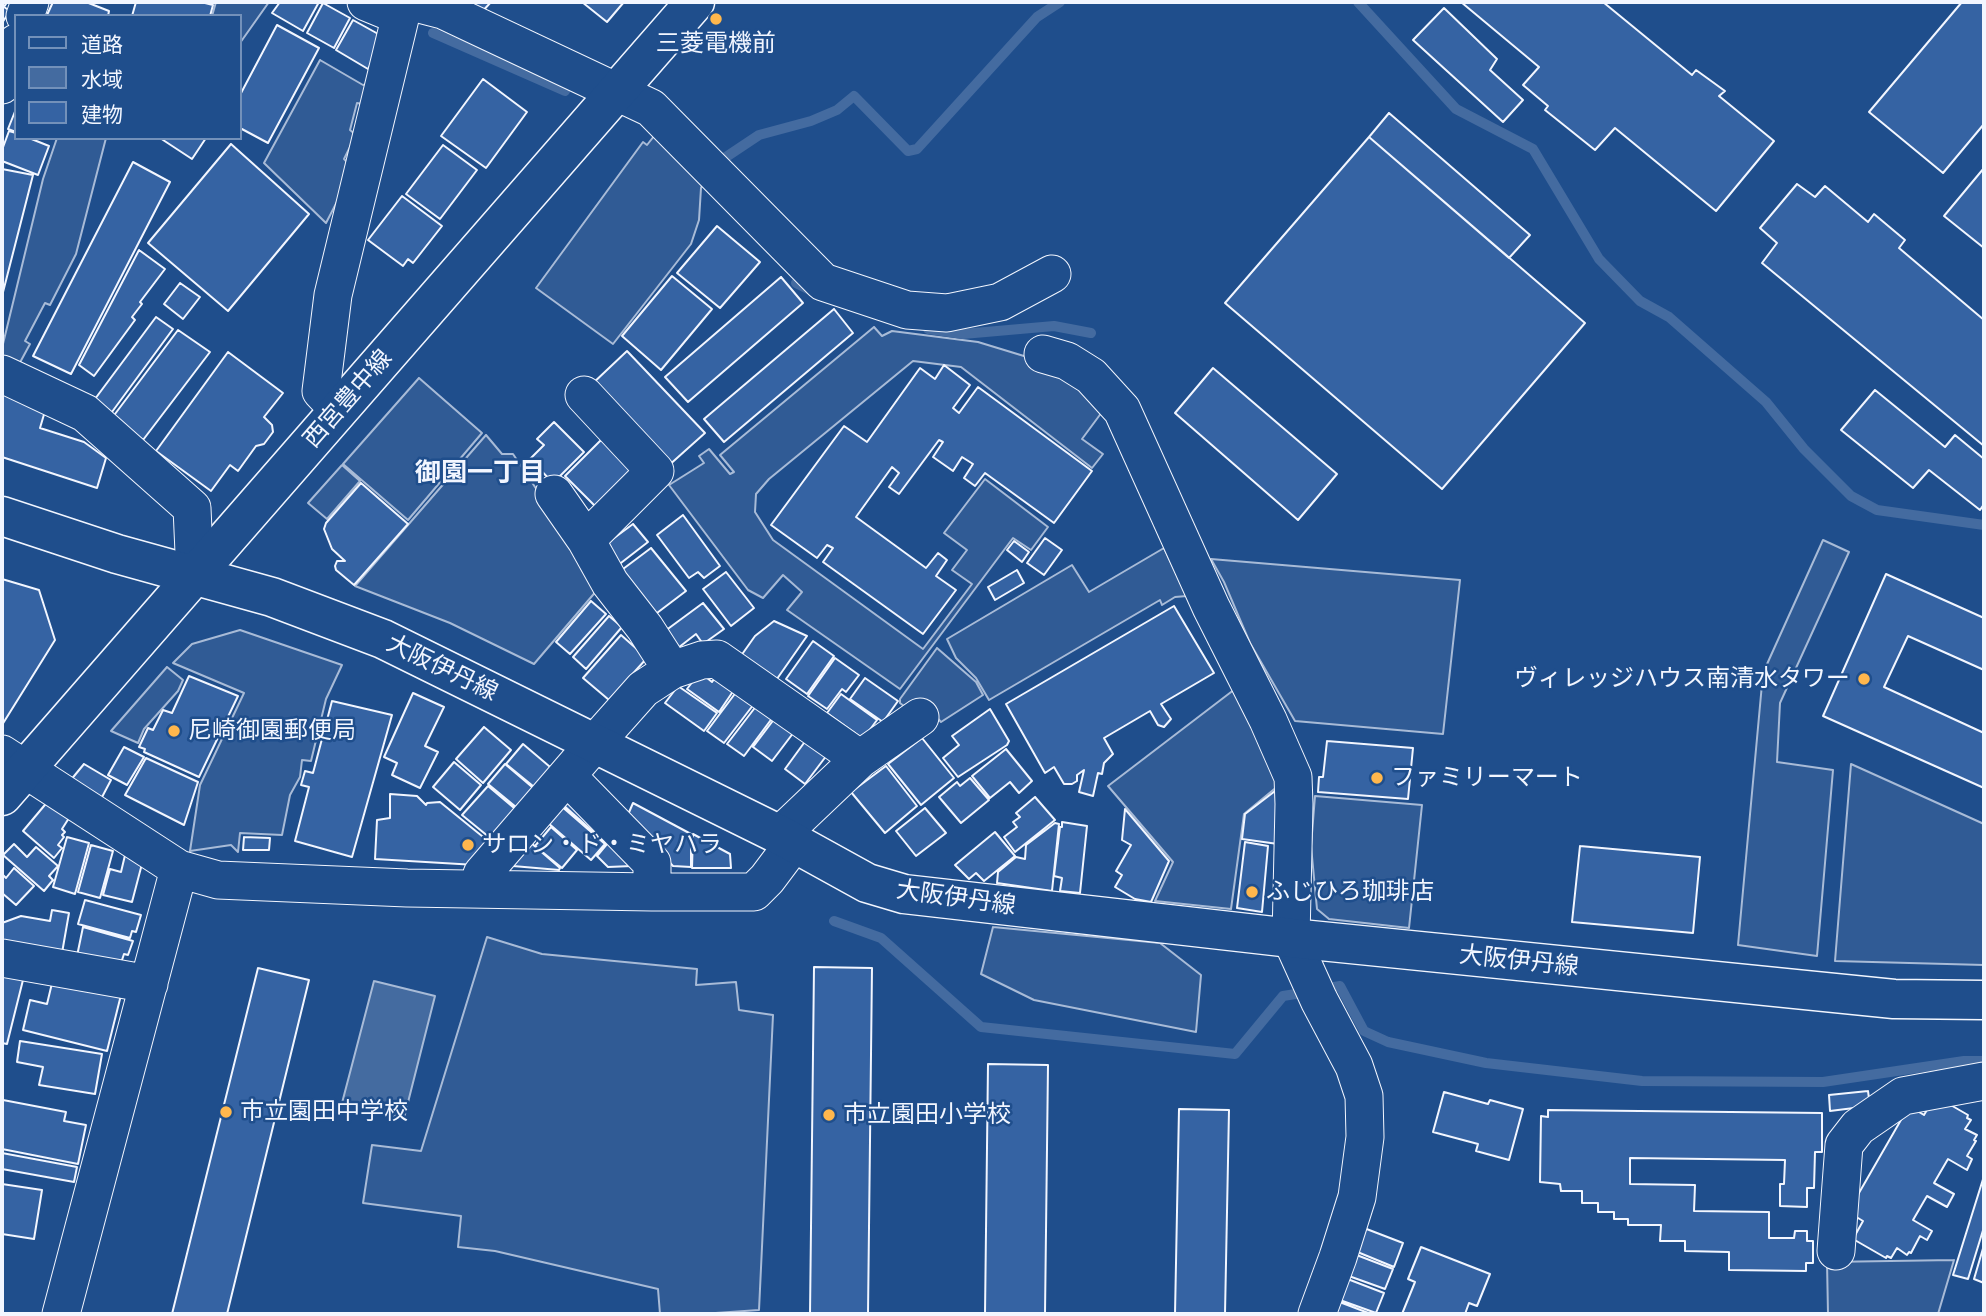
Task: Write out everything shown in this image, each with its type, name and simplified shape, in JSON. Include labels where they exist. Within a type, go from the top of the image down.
[{"type":"main road","name":"西宮豊中線","points":[[10,773],[195,575],[695,2]]},
{"type":"main road","name":"大阪伊丹線","points":[[2,516],[117,554],[272,597],[383,639],[787,839],[867,883],[904,894],[1291,938],[1894,999],[1984,1000]]},
{"type":"street","points":[[366,2],[443,10],[651,108],[823,282],[907,310],[947,313],[1000,302],[1052,274]]},
{"type":"street","points":[[338,409],[321,391],[333,295],[405,6]]},
{"type":"street","points":[[2,85],[14,49]]},
{"type":"street","points":[[1043,355],[1067,361],[1091,376],[1122,410],[1211,607],[1293,777],[1291,938],[1319,1000],[1354,1066],[1364,1096],[1365,1137],[1357,1197],[1317,1314]]},
{"type":"street","points":[[2,374],[85,413],[192,508],[195,575]]},
{"type":"street","points":[[583,396],[655,471],[586,540]]},
{"type":"street","points":[[554,494],[586,540],[610,583],[645,628],[672,670]]},
{"type":"street","points":[[478,888],[482,874],[643,689],[672,670],[702,660],[717,659],[860,758]]},
{"type":"street","points":[[10,773],[179,869],[218,880],[407,888],[754,892],[767,879],[787,839],[860,758],[920,717]]},
{"type":"street","points":[[566,776],[652,863],[652,892]]},
{"type":"street","points":[[61,1314],[179,869]]},
{"type":"street","points":[[2,958],[149,984]]},
{"type":"street","points":[[1836,1251],[1843,1145],[1858,1127],[1903,1097],[1984,1081]]},
{"type":"shaded area","points":[[216,2],[269,2],[242,40],[242,14],[213,14]]},
{"type":"shaded area","points":[[320,60],[363,85],[373,83],[367,105],[357,103],[350,130],[356,135],[344,159],[351,166],[326,223],[264,163]]},
{"type":"shaded area","points":[[658,131],[706,178],[701,188],[699,220],[691,244],[613,344],[536,288],[643,142],[647,145]]},
{"type":"shaded area","points":[[56,140],[105,140],[76,254],[50,305],[45,303],[25,341],[30,344],[17,368],[2,361],[2,348],[43,179]]},
{"type":"shaded area","points":[[874,327],[882,336],[892,331],[978,342],[1037,360],[1074,382],[1102,412],[1082,439],[1103,454],[1092,468],[961,367],[913,361],[769,479],[756,494],[755,512],[773,540],[923,649],[972,584],[952,570],[967,550],[944,533],[985,479],[1048,527],[1031,550],[1013,538],[900,689],[787,610],[802,592],[783,575],[763,598],[748,590],[669,485],[704,463],[699,456],[709,449],[730,474],[734,472],[720,455]]},
{"type":"shaded area","points":[[419,378],[482,433],[408,520],[343,464]]},
{"type":"shaded area","points":[[486,435],[502,454],[513,454],[567,535],[598,589],[534,664],[450,623],[355,586]]},
{"type":"shaded area","points":[[342,465],[360,481],[327,519],[308,503]]},
{"type":"shaded area","points":[[1823,540],[1849,552],[1780,703],[1777,762],[1833,770],[1817,956],[1738,945],[1763,673]]},
{"type":"shaded area","points":[[1164,548],[1187,596],[1175,597],[1162,605],[1160,600],[989,700],[976,678],[956,658],[947,639],[1072,565],[1089,592]]},
{"type":"shaded area","points":[[1211,559],[1460,580],[1443,734],[1295,721],[1250,643],[1224,582]]},
{"type":"shaded area","points":[[240,630],[342,665],[326,699],[311,761],[302,760],[300,777],[290,795],[282,835],[240,833],[238,852],[231,845],[190,851],[200,785],[244,693],[173,663],[192,644]]},
{"type":"shaded area","points":[[937,648],[976,682],[983,695],[941,722],[921,700],[909,710],[900,703],[900,699]]},
{"type":"shaded area","points":[[167,667],[183,680],[178,691],[144,729],[138,743],[111,731]]},
{"type":"shaded area","points":[[1235,689],[1278,786],[1244,814],[1231,909],[1155,901],[1173,862],[1108,786]]},
{"type":"shaded area","points":[[1851,764],[1984,824],[1984,965],[1835,961]]},
{"type":"shaded area","points":[[1315,796],[1422,805],[1409,928],[1329,919],[1317,909],[1311,846]]},
{"type":"shaded area","points":[[993,927],[1160,943],[1201,975],[1196,1032],[1034,1000],[981,974]]},
{"type":"shaded area","points":[[487,937],[542,954],[697,969],[696,985],[736,982],[739,1010],[773,1015],[759,1310],[660,1314],[658,1289],[495,1251],[458,1247],[461,1216],[363,1203],[372,1145],[421,1151]]},
{"type":"shaded area","points":[[1954,1260],[1938,1314],[1828,1314],[1827,1262]]},
{"type":"water","points":[[374,981],[435,996],[404,1118],[342,1103]]},
{"type":"building","points":[[2,2],[10,11],[2,23]]},
{"type":"building","points":[[53,2],[86,2],[109,11],[108,14],[47,14]]},
{"type":"building","points":[[136,2],[201,2],[213,5],[211,14],[133,14]]},
{"type":"building","points":[[280,2],[319,2],[303,31],[272,13]]},
{"type":"building","points":[[464,2],[491,2],[480,14]]},
{"type":"building","points":[[582,2],[624,2],[607,22]]},
{"type":"building","points":[[1461,2],[1603,2],[1692,75],[1696,70],[1725,91],[1719,96],[1774,141],[1716,211],[1615,128],[1595,150],[1545,110],[1548,106],[1523,85],[1539,67]]},
{"type":"building","points":[[1962,2],[1984,2],[1984,124],[1943,173],[1869,112]]},
{"type":"building","points":[[323,3],[350,18],[334,48],[307,33]]},
{"type":"building","points":[[1444,8],[1497,59],[1490,70],[1523,100],[1503,122],[1413,40]]},
{"type":"building","points":[[353,20],[380,35],[377,54],[368,69],[336,50]]},
{"type":"building","points":[[277,25],[319,48],[268,143],[242,129],[242,91]]},
{"type":"building","points":[[483,79],[527,112],[486,168],[441,136]]},
{"type":"building","points":[[1389,113],[1530,235],[1509,258],[1369,137]]},
{"type":"building","points":[[14,114],[14,131],[8,129]]},
{"type":"building","points":[[9,131],[14,132],[14,140],[34,140],[49,146],[38,175],[2,161],[2,150]]},
{"type":"building","points":[[1369,137],[1585,323],[1442,489],[1225,303]]},
{"type":"building","points":[[163,140],[205,140],[192,159]]},
{"type":"building","points":[[231,144],[309,214],[228,311],[148,243]]},
{"type":"building","points":[[443,145],[477,170],[440,219],[406,194]]},
{"type":"building","points":[[133,162],[170,182],[71,374],[33,356]]},
{"type":"building","points":[[1984,168],[1984,248],[1944,216]]},
{"type":"building","points":[[2,169],[33,175],[2,296]]},
{"type":"building","points":[[1797,184],[1815,197],[1825,186],[1868,222],[1874,214],[1905,240],[1899,248],[1984,320],[1984,446],[1762,263],[1777,243],[1760,228]]},
{"type":"building","points":[[402,196],[442,226],[413,263],[408,259],[403,266],[368,240]]},
{"type":"building","points":[[717,226],[760,262],[720,308],[677,273]]},
{"type":"building","points":[[139,250],[165,269],[140,302],[142,304],[132,317],[135,320],[94,376],[79,365]]},
{"type":"building","points":[[672,276],[712,309],[661,370],[622,336]]},
{"type":"building","points":[[781,277],[803,303],[688,402],[665,377]]},
{"type":"building","points":[[180,283],[200,297],[183,319],[164,304]]},
{"type":"building","points":[[834,309],[853,333],[724,442],[704,419]]},
{"type":"building","points":[[156,317],[173,329],[109,416],[92,403]]},
{"type":"building","points":[[178,330],[210,352],[143,440],[112,418]]},
{"type":"building","points":[[627,351],[705,433],[667,467],[590,386]]},
{"type":"building","points":[[228,352],[283,393],[264,417],[272,425],[273,432],[264,444],[256,446],[238,471],[230,465],[211,491],[156,451]]},
{"type":"building","points":[[944,365],[970,385],[953,408],[959,413],[978,387],[1092,471],[1054,523],[985,473],[975,486],[964,478],[973,464],[962,457],[953,471],[933,457],[943,442],[939,440],[899,494],[889,487],[899,473],[892,467],[856,517],[926,568],[938,553],[947,560],[936,576],[956,590],[923,634],[823,562],[833,548],[827,545],[817,558],[771,525],[844,426],[867,442],[920,368],[935,379]]},
{"type":"building","points":[[1213,368],[1337,474],[1298,520],[1175,413]]},
{"type":"building","points":[[2,387],[45,411],[40,428],[84,442],[106,458],[97,488],[2,457]]},
{"type":"building","points":[[1875,390],[1945,447],[1955,435],[1984,459],[1984,504],[1980,510],[1929,470],[1913,488],[1841,430]]},
{"type":"building","points":[[554,422],[584,452],[553,483],[530,459],[544,445],[537,439]]},
{"type":"building","points":[[604,440],[636,472],[599,510],[565,476]]},
{"type":"building","points":[[361,483],[408,524],[354,585],[336,570],[337,561],[345,561],[332,549],[324,529],[326,523]]},
{"type":"building","points":[[683,515],[720,566],[704,578],[698,572],[689,578],[657,535]]},
{"type":"building","points":[[633,524],[648,542],[617,566],[606,544]]},
{"type":"building","points":[[1045,538],[1062,550],[1044,575],[1027,563]]},
{"type":"building","points":[[1014,541],[1029,552],[1022,562],[1007,550]]},
{"type":"building","points":[[651,548],[686,591],[653,616],[619,572]]},
{"type":"building","points":[[1017,570],[1024,583],[995,600],[988,587]]},
{"type":"building","points":[[726,572],[754,608],[731,626],[703,589]]},
{"type":"building","name":"ヴィレッジハウス南清水タワー","points":[[1886,574],[1984,618],[1984,670],[1908,636],[1884,687],[1984,733],[1984,788],[1823,716]]},
{"type":"building","points":[[2,579],[39,590],[55,640],[2,725]]},
{"type":"building","points":[[591,601],[606,614],[570,654],[556,642]]},
{"type":"building","points":[[703,603],[724,629],[703,644],[696,634],[678,648],[665,631]]},
{"type":"building","points":[[1174,606],[1214,673],[1161,704],[1171,719],[1164,727],[1158,725],[1150,711],[1104,738],[1113,754],[1104,763],[1102,774],[1098,773],[1093,796],[1079,792],[1084,770],[1072,784],[1064,784],[1054,767],[1045,773],[1006,704]]},
{"type":"building","points":[[609,616],[622,627],[586,669],[573,657]]},
{"type":"building","points":[[774,621],[807,636],[772,686],[738,660],[755,636]]},
{"type":"building","points":[[621,635],[647,658],[609,700],[583,678]]},
{"type":"building","points":[[813,641],[834,656],[807,694],[786,679]]},
{"type":"building","points":[[835,658],[859,675],[846,692],[842,689],[827,709],[808,696]]},
{"type":"building","points":[[700,672],[712,682],[718,674],[736,687],[719,712],[687,689]]},
{"type":"building","points":[[189,676],[238,696],[199,777],[144,752],[145,749],[139,747],[148,728],[153,730],[163,710],[172,713]]},
{"type":"building","points":[[865,678],[898,701],[883,722],[850,699]]},
{"type":"building","points":[[678,686],[717,713],[704,731],[665,703]]},
{"type":"building","points":[[737,691],[754,704],[724,743],[707,731]]},
{"type":"building","points":[[413,693],[444,707],[425,746],[438,752],[420,788],[392,775],[397,763],[384,757]]},
{"type":"building","points":[[841,694],[877,720],[863,739],[827,713]]},
{"type":"building","points":[[332,701],[392,715],[352,857],[295,841],[309,787],[301,785],[305,771],[313,773]]},
{"type":"building","points":[[757,705],[773,717],[744,756],[727,744]]},
{"type":"building","points":[[990,709],[1009,741],[1007,745],[958,777],[943,758],[959,745],[952,736]]},
{"type":"building","points":[[775,718],[794,732],[772,761],[753,747]]},
{"type":"building","points":[[484,727],[511,750],[483,783],[456,759]]},
{"type":"building","points":[[809,736],[830,751],[805,784],[785,769]]},
{"type":"building","points":[[922,738],[954,778],[921,805],[888,764]]},
{"type":"building","points":[[1327,741],[1413,748],[1408,799],[1318,792],[1319,777],[1323,777]]},
{"type":"building","points":[[523,744],[556,772],[539,791],[506,764]]},
{"type":"building","points":[[124,747],[144,757],[127,785],[108,775]]},
{"type":"building","points":[[1006,749],[1032,781],[1019,793],[1010,782],[990,798],[972,776]]},
{"type":"building","points":[[146,758],[198,782],[184,825],[125,795]]},
{"type":"building","points":[[454,762],[481,785],[460,810],[433,787]]},
{"type":"building","points":[[84,764],[111,780],[101,799],[70,781]]},
{"type":"building","points":[[505,764],[538,792],[522,812],[488,784]]},
{"type":"building","points":[[886,766],[917,806],[885,833],[851,792]]},
{"type":"building","points":[[970,778],[989,800],[961,823],[939,797],[957,782],[960,786]]},
{"type":"building","points":[[488,786],[520,813],[495,842],[462,815]]},
{"type":"building","points":[[1279,788],[1278,844],[1242,839],[1245,814]]},
{"type":"building","points":[[573,790],[632,866],[608,867],[597,856],[607,844],[562,804]]},
{"type":"building","points":[[390,794],[417,796],[426,805],[440,802],[493,845],[476,865],[375,859],[377,820],[390,818]]},
{"type":"building","points":[[1035,797],[1055,820],[1015,852],[1004,837],[1017,827],[1013,822],[1020,817],[1016,813]]},
{"type":"building","points":[[49,800],[69,818],[62,829],[65,832],[62,835],[64,837],[58,845],[62,848],[54,858],[23,831]]},
{"type":"building","points":[[633,803],[691,834],[691,867],[673,866],[627,817]]},
{"type":"building","points":[[560,805],[605,844],[591,860],[547,822]]},
{"type":"building","points":[[925,808],[946,833],[916,856],[896,831]]},
{"type":"building","points":[[1125,809],[1169,861],[1151,902],[1135,899],[1115,887],[1122,875],[1116,871],[1131,845],[1122,840]]},
{"type":"building","points":[[1062,822],[1087,826],[1080,893],[1060,891],[1062,878],[1054,876]]},
{"type":"building","points":[[1055,823],[1059,824],[1052,891],[997,883],[998,872],[1016,857],[1025,859],[1026,845]]},
{"type":"building","points":[[551,827],[577,850],[562,868],[535,846]]},
{"type":"building","points":[[995,832],[1015,856],[984,881],[976,873],[969,879],[955,865]]},
{"type":"building","points":[[693,834],[730,854],[731,868],[692,868]]},
{"type":"building","points":[[67,837],[89,843],[75,894],[53,887]]},
{"type":"building","points":[[244,837],[270,838],[269,850],[243,850]]},
{"type":"building","points":[[530,842],[560,868],[559,870],[513,866]]},
{"type":"building","points":[[1245,842],[1268,846],[1262,912],[1237,908]]},
{"type":"building","points":[[14,844],[27,857],[36,847],[58,866],[49,876],[53,880],[44,891],[3,855]]},
{"type":"building","points":[[91,845],[113,851],[100,898],[78,892]]},
{"type":"building","points":[[1580,846],[1700,857],[1693,933],[1572,922]]},
{"type":"building","points":[[126,851],[143,860],[132,902],[103,895],[110,869],[121,872]]},
{"type":"building","points":[[14,868],[34,886],[16,905],[2,893],[2,874],[6,878]]},
{"type":"building","points":[[85,900],[141,915],[136,932],[132,931],[130,938],[78,924]]},
{"type":"building","points":[[52,910],[69,913],[62,953],[2,942],[2,923],[21,916],[50,921]]},
{"type":"building","points":[[83,927],[133,941],[128,955],[124,954],[121,963],[77,956]]},
{"type":"building","points":[[814,967],[872,968],[868,1314],[810,1314]]},
{"type":"building","points":[[258,968],[309,980],[227,1314],[172,1314]]},
{"type":"building","points":[[2,971],[24,976],[7,1044],[2,1043]]},
{"type":"building","points":[[53,979],[121,995],[107,1051],[23,1030],[30,1000],[47,1004]]},
{"type":"building","points":[[20,1041],[102,1054],[95,1094],[39,1085],[43,1067],[17,1062]]},
{"type":"building","points":[[988,1064],[1048,1065],[1045,1314],[985,1314]]},
{"type":"building","points":[[1868,1091],[1870,1106],[1830,1111],[1829,1095]]},
{"type":"building","points":[[1444,1092],[1488,1104],[1490,1100],[1523,1109],[1509,1160],[1476,1151],[1478,1144],[1433,1132]]},
{"type":"building","points":[[1935,1096],[1968,1115],[1967,1118],[1971,1120],[1965,1129],[1977,1135],[1967,1156],[1972,1159],[1967,1170],[1948,1159],[1934,1183],[1954,1194],[1947,1207],[1927,1196],[1913,1220],[1932,1231],[1927,1240],[1920,1236],[1911,1253],[1907,1255],[1897,1248],[1891,1258],[1886,1258],[1853,1239],[1863,1221],[1848,1212],[1909,1106],[1924,1115]]},
{"type":"building","points":[[3,1100],[66,1112],[64,1121],[86,1125],[78,1164],[2,1149]]},
{"type":"building","points":[[1179,1109],[1229,1110],[1225,1314],[1175,1314]]},
{"type":"building","points":[[1548,1110],[1822,1113],[1822,1152],[1815,1152],[1814,1188],[1807,1188],[1807,1207],[1780,1206],[1780,1184],[1784,1184],[1785,1160],[1630,1158],[1630,1184],[1695,1185],[1694,1211],[1769,1212],[1769,1238],[1794,1238],[1795,1231],[1807,1231],[1807,1241],[1813,1241],[1813,1263],[1806,1263],[1806,1271],[1729,1270],[1729,1252],[1685,1251],[1685,1241],[1660,1241],[1661,1225],[1628,1225],[1628,1219],[1614,1219],[1614,1212],[1598,1212],[1598,1203],[1582,1203],[1582,1191],[1561,1191],[1560,1184],[1540,1182],[1541,1116],[1548,1117]]},
{"type":"building","points":[[2,1153],[77,1167],[74,1182],[2,1169]]},
{"type":"building","points":[[1984,1176],[1984,1227],[1968,1279],[1953,1275]]},
{"type":"building","points":[[2,1184],[42,1190],[34,1239],[2,1234]]},
{"type":"building","points":[[1364,1228],[1403,1243],[1394,1267],[1355,1251]]},
{"type":"building","points":[[1984,1245],[1984,1283],[1974,1279]]},
{"type":"building","points":[[1421,1247],[1490,1274],[1477,1306],[1469,1303],[1465,1314],[1402,1314],[1415,1282],[1408,1279]]},
{"type":"building","points":[[1354,1254],[1393,1269],[1385,1289],[1346,1275]]},
{"type":"building","points":[[1345,1278],[1384,1293],[1376,1313],[1337,1299]]},
{"type":"building","points":[[1337,1301],[1371,1314],[1332,1314]]},
{"type":"waterway","points":[[723,159],[759,135],[811,121],[837,110],[854,96],[908,151],[917,149],[1037,17],[1060,2]]},
{"type":"waterway","points":[[1358,2],[1456,109],[1533,149],[1599,259],[1640,301],[1669,317],[1766,402],[1804,449],[1851,496],[1877,510],[1984,525]]},
{"type":"waterway","points":[[433,33],[565,91]]},
{"type":"waterway","points":[[796,283],[812,291]]},
{"type":"waterway","points":[[928,329],[963,334],[1054,326],[1091,333]]},
{"type":"waterway","points":[[834,921],[881,938],[981,1027],[1235,1054],[1283,996],[1308,992]]},
{"type":"waterway","points":[[1322,989],[1340,986],[1364,1031],[1388,1042],[1486,1063],[1642,1081],[1823,1082],[1964,1061],[1984,1061]]},
{"type":"place","name":"三菱電機前","points":[[716,19]]},
{"type":"place","name":"ヴィレッジハウス南清水タワー","points":[[1864,679]]},
{"type":"place","name":"尼崎御園郵便局","points":[[174,731]]},
{"type":"place","name":"ファミリーマート","points":[[1377,778]]},
{"type":"place","name":"サロン・ド・ミヤハラ","points":[[468,845]]},
{"type":"place","name":"ふじひろ珈琲店","points":[[1252,892]]},
{"type":"place","name":"市立園田中学校","points":[[226,1112]]},
{"type":"place","name":"市立園田小学校","points":[[829,1115]]},
{"type":"district","name":"御園一丁目","points":[[480,473]]}]
